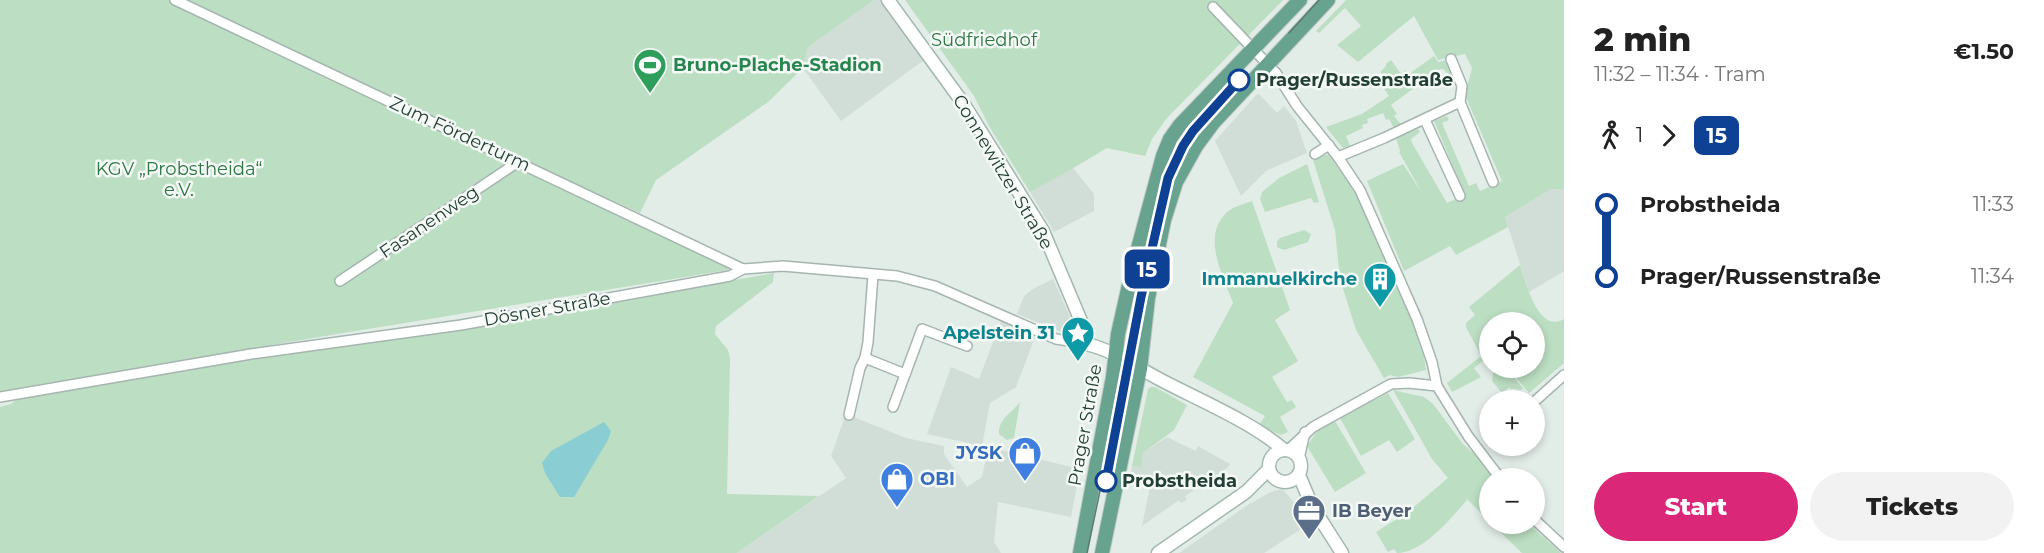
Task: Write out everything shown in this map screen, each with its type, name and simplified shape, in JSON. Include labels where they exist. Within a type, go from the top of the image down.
[{"type":"main road","name":"Prager Straße","points":[[1080,553],[1133,267],[1157,175],[1170,139],[1180,125],[1299,0]]},
{"type":"main road","points":[[1102,553],[1148,298],[1164,220],[1176,182],[1212,123],[1328,0]]},
{"type":"street","name":"Zum Förderturm","points":[[175,0],[743,269]]},
{"type":"street","name":"Connewitzer Straße","points":[[888,0],[963,103],[1043,231],[1081,321],[1082,343]]},
{"type":"street","points":[[1213,7],[1278,76],[1297,106],[1329,145],[1360,190],[1417,319],[1432,362],[1437,386],[1468,436],[1479,445]]},
{"type":"street","points":[[1451,59],[1462,86],[1460,102],[1493,182]]},
{"type":"street","points":[[1338,157],[1425,120],[1460,102]]},
{"type":"street","points":[[1425,120],[1460,196]]},
{"type":"street","points":[[1315,154],[1329,145]]},
{"type":"street","name":"Fasanenweg","points":[[340,281],[518,162]]},
{"type":"street","name":"Dösner Straße","points":[[0,397],[272,351],[461,325],[730,276],[743,269],[783,266],[897,276],[935,286],[1056,339],[1082,343]]},
{"type":"street","points":[[849,415],[868,342],[873,275]]},
{"type":"street","points":[[893,407],[922,329],[967,345]]},
{"type":"street","points":[[1082,343],[1104,348],[1264,434],[1299,459]]},
{"type":"street","points":[[865,358],[905,374]]},
{"type":"street","points":[[1545,392],[1564,375]]},
{"type":"street","points":[[1158,553],[1246,492],[1271,463],[1305,432],[1391,384],[1437,386]]},
{"type":"street","points":[[1305,432],[1299,459],[1301,467],[1299,475],[1312,506],[1342,553]]},
{"type":"street","points":[[1264,434],[1271,463],[1271,474],[1312,506]]},
{"type":"street","points":[[1246,492],[1299,475]]},
{"type":"street","points":[[1545,529],[1564,547]]},
{"type":"shaded area","points":[[874,0],[882,0],[924,60],[841,121],[803,68],[808,47]]},
{"type":"shaded area","points":[[1258,93],[1277,113],[1284,106],[1296,121],[1307,153],[1266,171],[1241,196],[1215,141]]},
{"type":"shaded area","points":[[1073,168],[1094,194],[1094,211],[1054,232],[1030,192]]},
{"type":"shaded area","points":[[1551,189],[1564,189],[1564,271],[1529,292],[1505,217]]},
{"type":"shaded area","points":[[1053,279],[1074,326],[1069,332],[1064,333],[1017,314],[1024,296]]},
{"type":"shaded area","points":[[1001,321],[1035,337],[1016,387],[990,403],[982,446],[927,434],[951,367],[979,379]]},
{"type":"shaded area","points":[[846,414],[906,438],[944,446],[944,454],[967,487],[982,477],[988,447],[1080,469],[1071,517],[998,502],[994,542],[1001,553],[737,553],[846,478],[831,456]]},
{"type":"shaded area","points":[[1167,437],[1196,451],[1198,446],[1230,464],[1185,496],[1187,500],[1181,503],[1179,500],[1142,526],[1151,482],[1130,478],[1132,466],[1141,467],[1143,453]]},
{"type":"shaded area","points":[[1282,489],[1312,522],[1264,553],[1179,553],[1249,504],[1271,492]]},
{"type":"green space","name":"KGV „Probstheida“ e.V.","points":[[0,0],[874,0],[808,47],[803,68],[768,102],[656,180],[640,213],[510,154],[506,162],[728,267],[728,270],[0,392]]},
{"type":"green space","name":"Südfriedhof","points":[[905,0],[1283,0],[1167,118],[1152,139],[1145,156],[1107,148],[1030,192],[990,128],[974,96]]},
{"type":"green space","points":[[1346,0],[1564,0],[1564,189],[1551,189],[1505,217],[1508,227],[1456,255],[1450,246],[1404,271],[1367,181],[1403,164],[1422,193],[1399,152],[1396,138],[1418,129],[1420,132],[1411,139],[1412,143],[1447,203],[1466,197],[1434,121],[1447,116],[1449,120],[1442,123],[1469,186],[1476,183],[1480,191],[1502,181],[1465,95],[1472,68],[1465,54],[1438,60],[1414,16],[1358,62],[1337,45],[1361,26],[1345,8],[1319,33],[1316,31]]},
{"type":"green space","points":[[1434,56],[1438,62],[1448,60],[1457,82],[1443,69],[1440,69],[1391,105],[1397,114],[1394,116],[1401,124],[1394,128],[1383,113],[1367,119],[1368,123],[1362,125],[1363,128],[1346,136],[1350,146],[1343,148],[1326,127],[1362,114],[1389,96],[1381,79],[1381,71],[1386,64],[1391,60],[1401,74],[1405,70],[1409,74]]},
{"type":"green space","points":[[1329,155],[1355,192],[1413,316],[1426,370],[1398,377],[1390,375],[1384,378],[1356,330],[1340,279],[1335,230],[1313,160]]},
{"type":"green space","points":[[1307,164],[1319,202],[1314,203],[1311,198],[1265,212],[1260,199],[1262,192],[1279,178]]},
{"type":"green space","points":[[1155,196],[1165,198],[1139,336],[1127,333]]},
{"type":"green space","points":[[1252,201],[1290,310],[1275,320],[1298,361],[1272,377],[1287,402],[1292,400],[1296,407],[1280,417],[1288,432],[1281,435],[1259,425],[1265,416],[1193,377],[1233,303],[1220,270],[1215,234],[1226,213]]},
{"type":"green space","points":[[1304,230],[1311,234],[1308,242],[1284,250],[1277,247],[1277,241],[1280,238]]},
{"type":"green space","points":[[1520,265],[1530,294],[1539,312],[1479,312],[1479,352],[1466,327],[1466,323],[1475,315],[1469,307]]},
{"type":"green space","points":[[774,273],[773,282],[716,326],[715,334],[728,350],[730,358],[727,494],[819,496],[737,553],[0,553],[0,407],[11,404],[18,398],[230,361],[450,332]]},
{"type":"green space","points":[[1545,317],[1555,322],[1564,319],[1564,363],[1532,390],[1526,390],[1516,378],[1545,378]]},
{"type":"green space","points":[[1479,358],[1479,364],[1474,368],[1479,378],[1452,392],[1447,383]]},
{"type":"green space","points":[[1492,378],[1514,378],[1523,388],[1521,390],[1508,388],[1500,390],[1492,381]]},
{"type":"green space","points":[[1151,387],[1187,405],[1174,430],[1143,453],[1141,467],[1132,466],[1148,389]]},
{"type":"green space","points":[[1393,390],[1424,397],[1433,404],[1463,444],[1487,468],[1479,468],[1479,511],[1465,497],[1467,500],[1453,516],[1426,541],[1407,551],[1397,553],[1394,549],[1388,552],[1376,532],[1408,512],[1448,478],[1432,459]]},
{"type":"green space","points":[[1388,393],[1415,439],[1397,452],[1389,440],[1361,456],[1340,418]]},
{"type":"green space","points":[[1020,402],[1014,438],[1007,440],[999,434],[999,429],[1006,416]]},
{"type":"green space","points":[[1335,421],[1366,473],[1335,492],[1307,446],[1318,430]]},
{"type":"green space","points":[[1502,534],[1540,534],[1561,553],[1522,553]]},
{"type":"water","points":[[604,422],[611,431],[608,440],[574,497],[560,497],[545,473],[542,463],[551,451]]},
{"type":"tram line","points":[[1289,33],[1319,0]]},
{"type":"tram line","name":"15","points":[[1106,481],[1141,297],[1168,178],[1193,131],[1239,80]]},
{"type":"tram line","points":[[1123,373],[1164,177],[1191,128],[1227,86]]},
{"type":"tram line","points":[[1087,553],[1101,486]]},
{"type":"place","name":"Prager/Russenstraße","points":[[1239,80]]},
{"type":"place","name":"Bruno-Plache-Stadion","points":[[650,94]]},
{"type":"place","name":"Immanuelkirche","points":[[1380,308]]},
{"type":"place","name":"Apelstein 31","points":[[1078,362]]},
{"type":"place","name":"Probstheida","points":[[1106,481]]},
{"type":"place","name":"JYSK","points":[[1025,482]]},
{"type":"place","name":"OBI","points":[[897,508]]},
{"type":"place","name":"IB Beyer","points":[[1309,540]]}]
